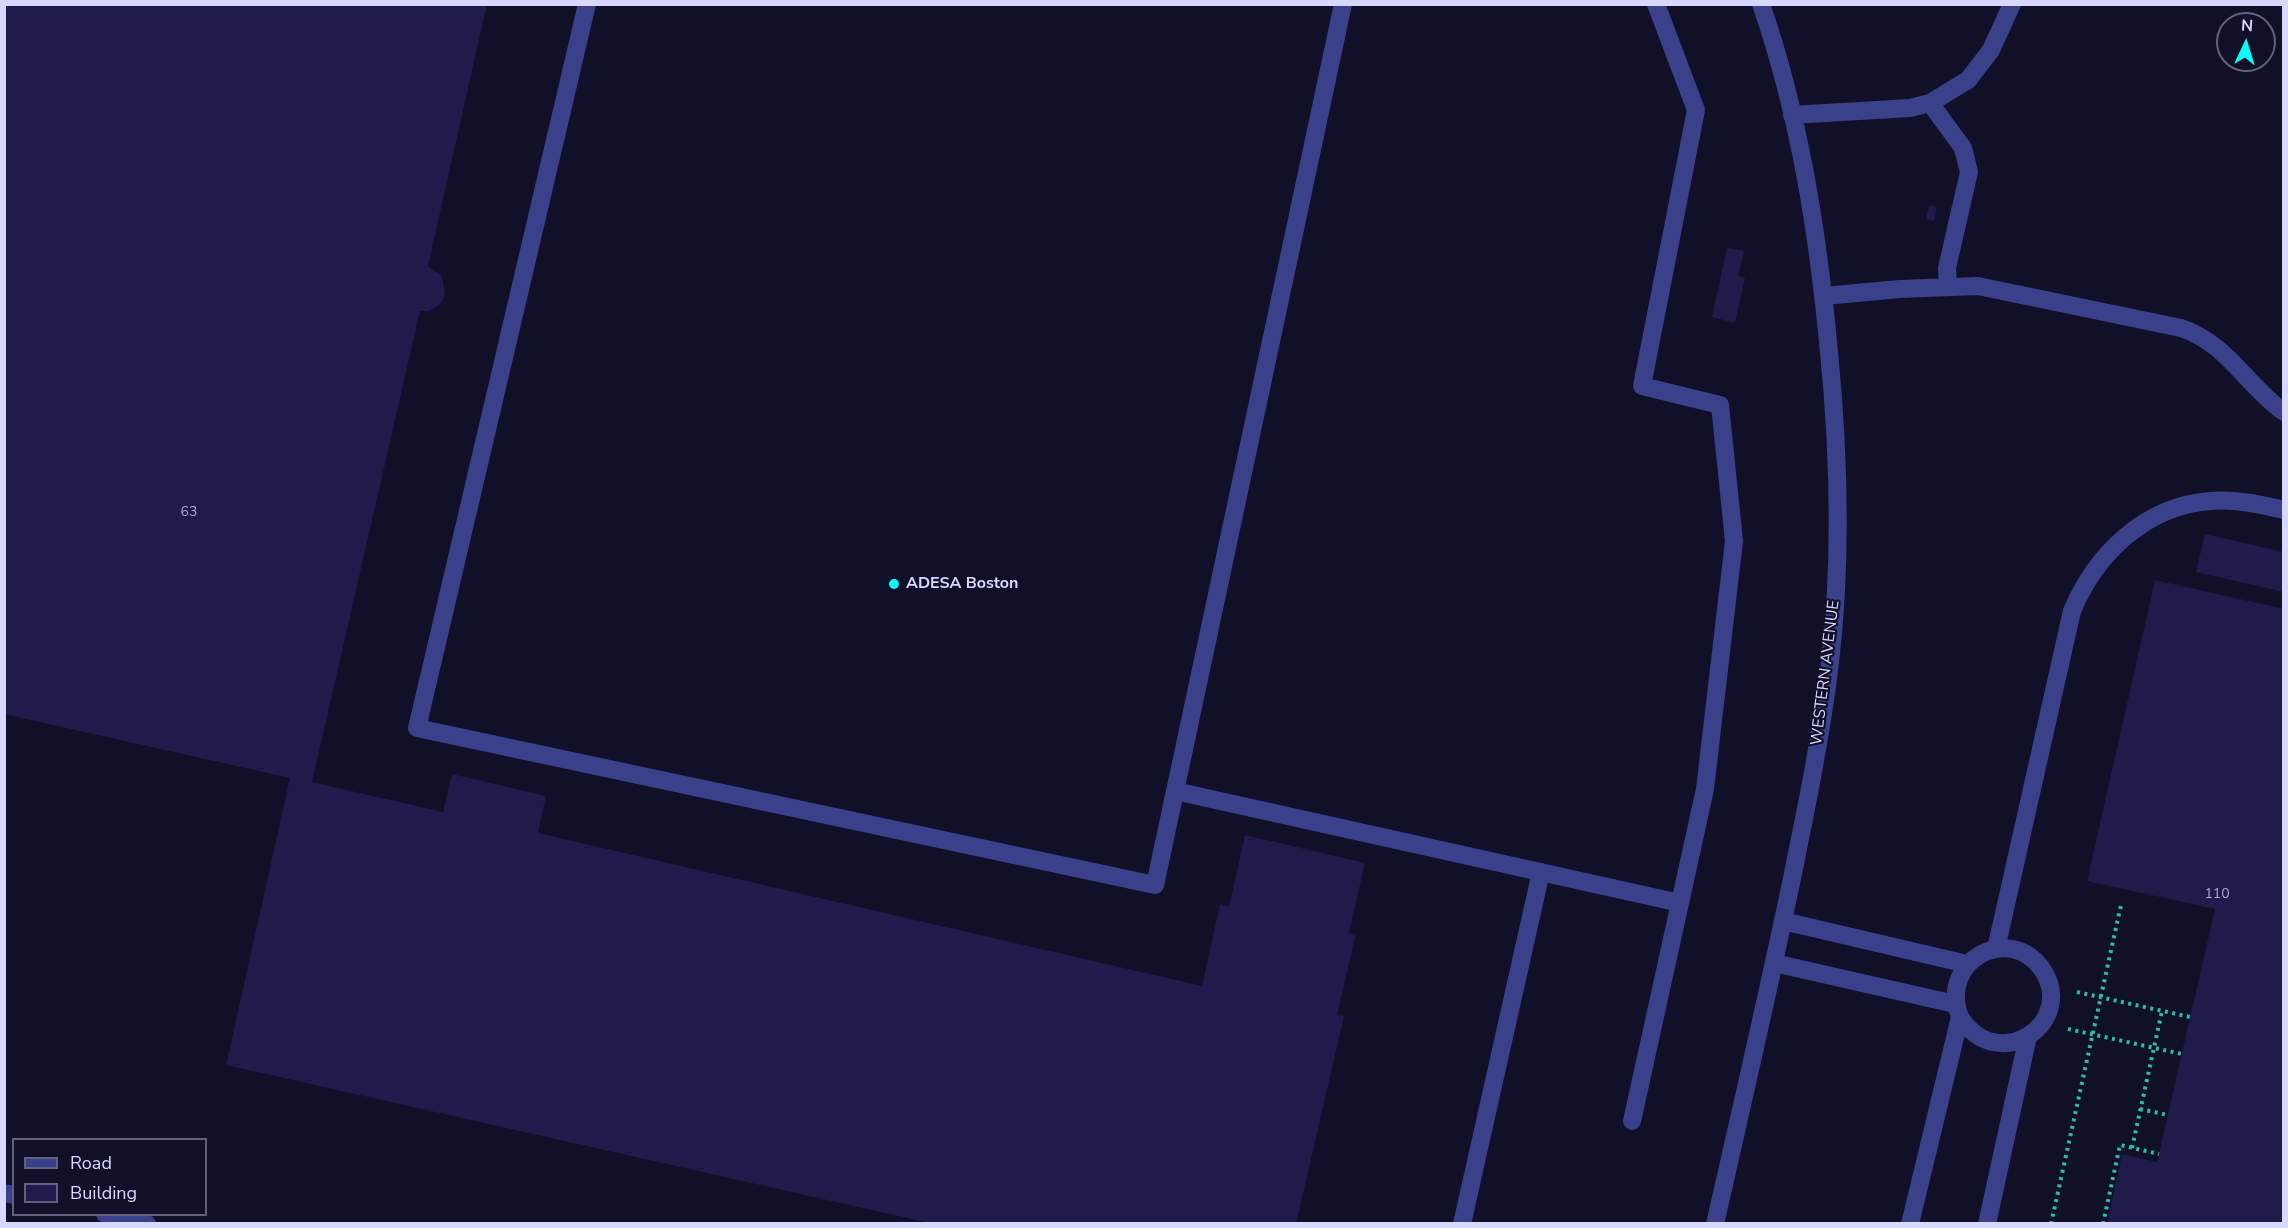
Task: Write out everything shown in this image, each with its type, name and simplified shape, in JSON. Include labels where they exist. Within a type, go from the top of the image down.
[{"type":"street","points":[[587,4],[417,728],[1155,885],[1343,4]]},
{"type":"street","points":[[1632,1121],[1705,789],[1734,541],[1720,405],[1642,386],[1696,110],[1656,4]]},
{"type":"street","name":"WESTERN AVENUE","points":[[1715,1224],[1774,963],[1816,756],[1826,699],[1834,618],[1837,541],[1836,456],[1824,296],[1810,200],[1785,81],[1761,4]]},
{"type":"street","points":[[1792,115],[1910,108],[1930,103],[1968,80],[1991,50],[2012,4]]},
{"type":"street","points":[[1930,103],[1963,148],[1969,172],[1947,268],[1948,286]]},
{"type":"street","points":[[1824,296],[1948,286],[1978,286],[2002,289],[2198,334],[2229,358],[2274,406],[2283,412]]},
{"type":"street","points":[[1996,949],[2072,611],[2085,584],[2109,551],[2148,520],[2189,504],[2239,501],[2283,510]]},
{"type":"street","points":[[1175,791],[1680,903]]},
{"type":"street","points":[[1462,1224],[1541,872]]},
{"type":"street","points":[[1783,921],[1967,964]]},
{"type":"street","points":[[1774,963],[1958,1011],[1971,1032],[1988,1042],[2007,1044],[2028,1036],[2042,1023],[2050,1001],[2049,985],[2042,969],[2034,960],[2013,950],[1996,949],[1978,955],[1967,964],[1956,983],[1958,1011],[1910,1224]]},
{"type":"street","points":[[1987,1224],[2028,1036]]},
{"type":"street","points":[[110,1216],[147,1224]]},
{"type":"path","points":[[2050,1224],[2121,905]]},
{"type":"path","points":[[2049,985],[2190,1017]]},
{"type":"path","points":[[2132,1148],[2162,1011]]},
{"type":"path","points":[[2042,1023],[2182,1054]]},
{"type":"path","points":[[2140,1108],[2168,1115]]},
{"type":"path","points":[[2103,1224],[2120,1146],[2159,1154]]},
{"type":"building","points":[[4,4],[487,4],[428,266],[442,276],[445,293],[442,302],[435,308],[420,311],[312,782],[443,812],[452,774],[546,796],[538,833],[1202,986],[1220,904],[1229,907],[1245,835],[1365,863],[1349,933],[1356,934],[1337,1015],[1344,1016],[1296,1224],[934,1224],[226,1065],[290,778],[4,714]]},
{"type":"building","points":[[1929,205],[1937,207],[1934,221],[1926,219]]},
{"type":"building","points":[[1727,248],[1744,251],[1738,276],[1745,278],[1735,323],[1712,317]]},
{"type":"building","points":[[2205,534],[2284,552],[2284,592],[2196,572]]},
{"type":"building","points":[[2155,580],[2284,609],[2284,1224],[2107,1224],[2122,1154],[2157,1162],[2215,909],[2087,881]]},
{"type":"place","name":"ADESA Boston","points":[[894,584]]}]
